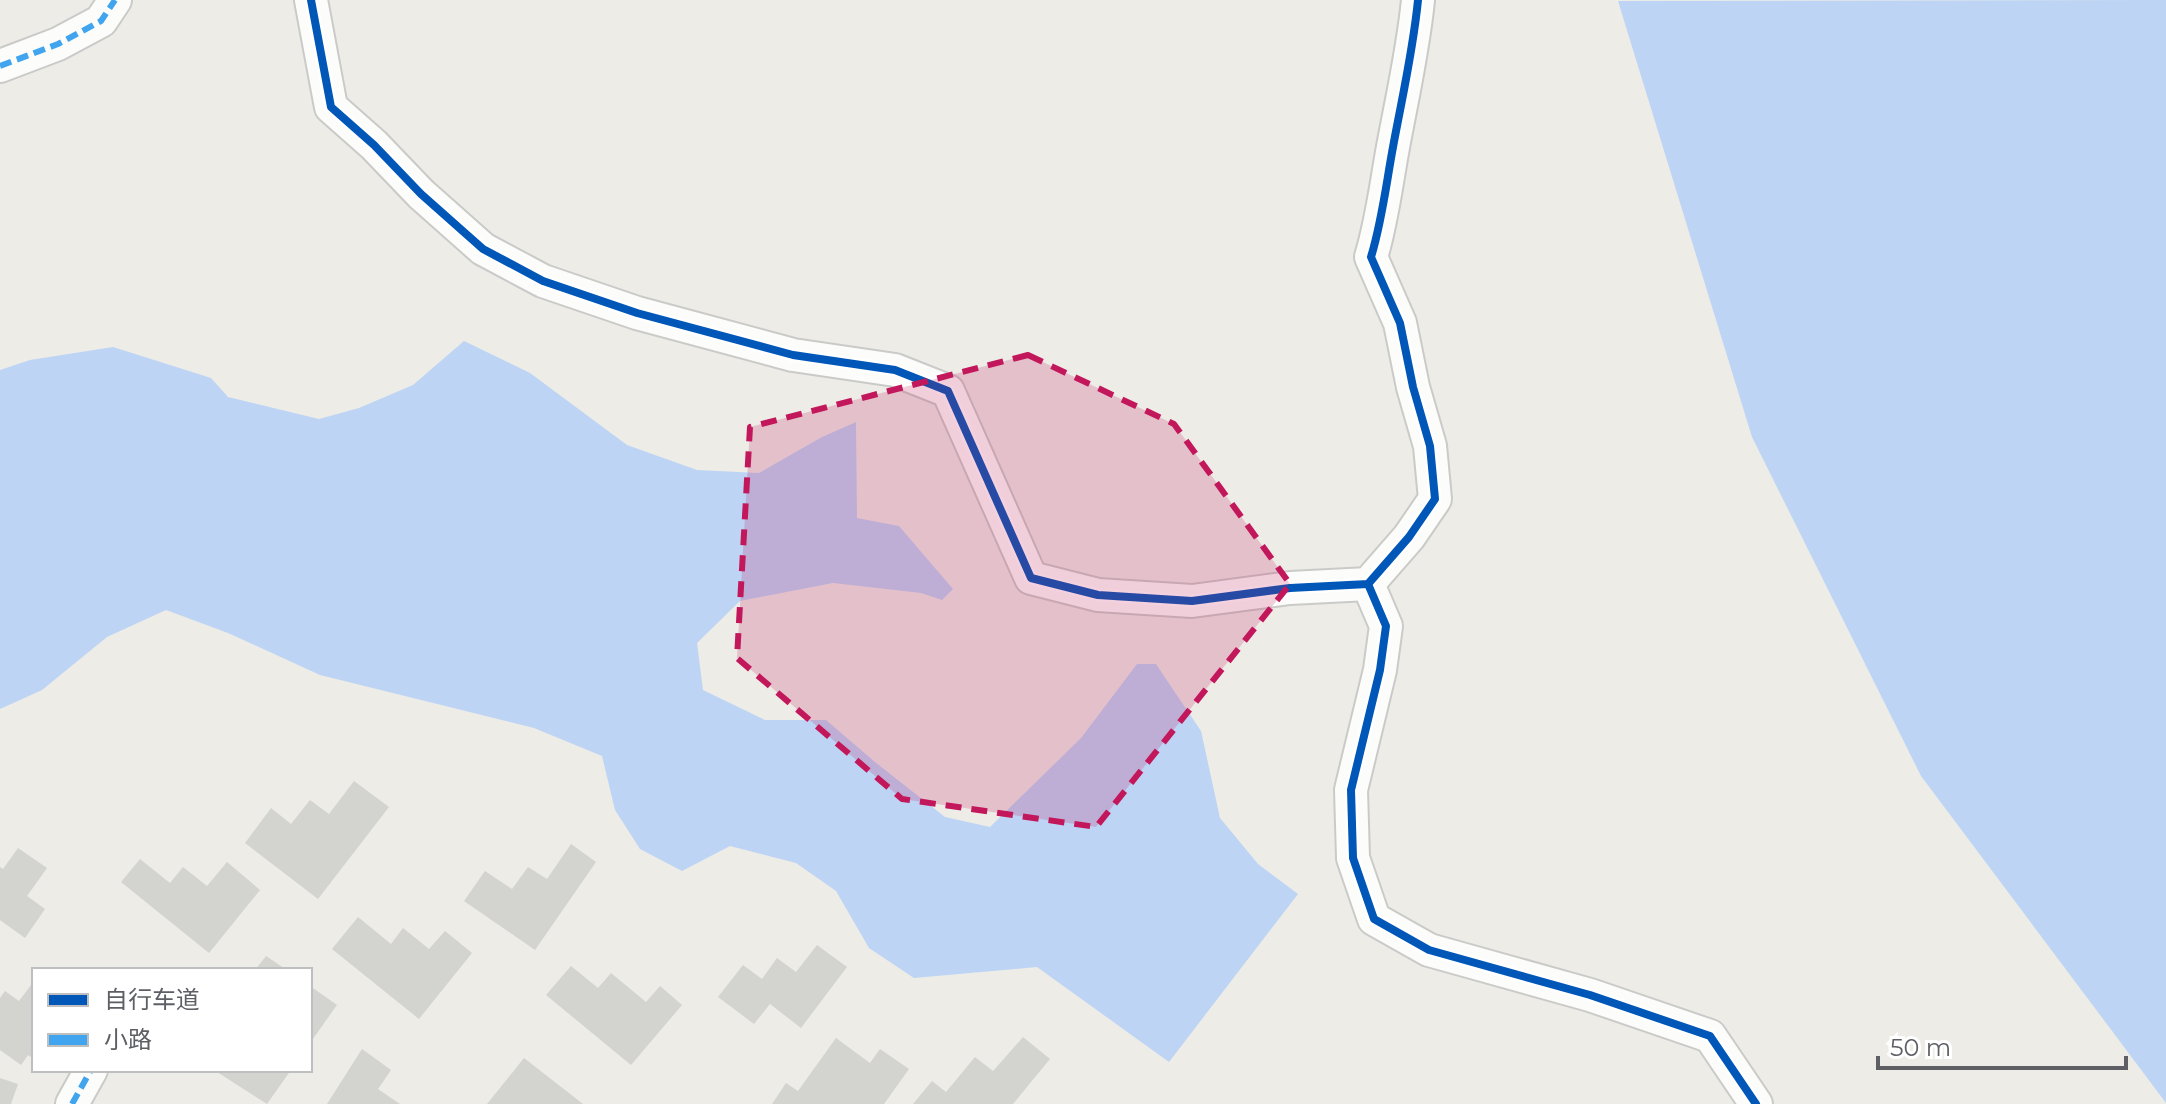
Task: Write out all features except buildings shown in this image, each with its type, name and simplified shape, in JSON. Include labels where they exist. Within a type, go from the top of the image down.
[{"type":"street","points":[[0,66],[58,44],[101,21],[115,0]]},
{"type":"street","points":[[311,0],[331,107],[483,249],[543,281],[637,313],[793,355],[895,370],[948,391],[1031,578],[1098,595],[1192,601],[1290,588],[1368,584],[1409,537],[1435,499],[1430,446],[1413,387],[1400,323],[1371,257],[1382,224],[1388,175],[1413,54],[1418,0]]},
{"type":"street","points":[[1368,584],[1386,626],[1380,670],[1351,790],[1353,858],[1374,919],[1429,950],[1590,995],[1710,1036],[1756,1104]]},
{"type":"street","points":[[72,1104],[90,1072]]},
{"type":"highlighted area","points":[[1028,355],[1174,424],[1290,584],[1096,827],[902,799],[737,658],[750,427]]},
{"type":"water","points":[[2166,0],[2166,1103],[1921,776],[1752,437],[1618,1]]},
{"type":"water","points":[[464,341],[530,373],[627,445],[697,470],[759,473],[822,437],[856,422],[857,518],[899,526],[953,589],[942,600],[921,593],[833,583],[740,601],[697,643],[703,690],[765,720],[826,720],[945,817],[990,827],[1081,738],[1137,664],[1156,664],[1201,731],[1220,818],[1258,864],[1298,894],[1169,1062],[1037,967],[914,978],[869,948],[836,891],[796,863],[730,846],[682,871],[640,849],[615,810],[602,756],[534,728],[320,675],[228,633],[166,610],[107,637],[42,690],[0,709],[0,370],[30,360],[113,347],[211,378],[228,397],[319,419],[359,408],[413,385]]},
{"type":"marked path","points":[[0,66],[58,44],[101,21],[115,0]]},
{"type":"marked path","points":[[72,1104],[90,1072]]},
{"type":"cycle path","points":[[311,0],[331,107],[483,249],[543,281],[637,313],[793,355],[895,370],[948,391],[1031,578],[1098,595],[1192,601],[1290,588],[1368,584],[1409,537],[1435,499],[1430,446],[1413,387],[1400,323],[1371,257],[1384,203],[1418,0]]},
{"type":"cycle path","points":[[1368,584],[1386,626],[1380,670],[1351,790],[1353,858],[1374,919],[1429,950],[1590,995],[1710,1036],[1756,1104]]}]
